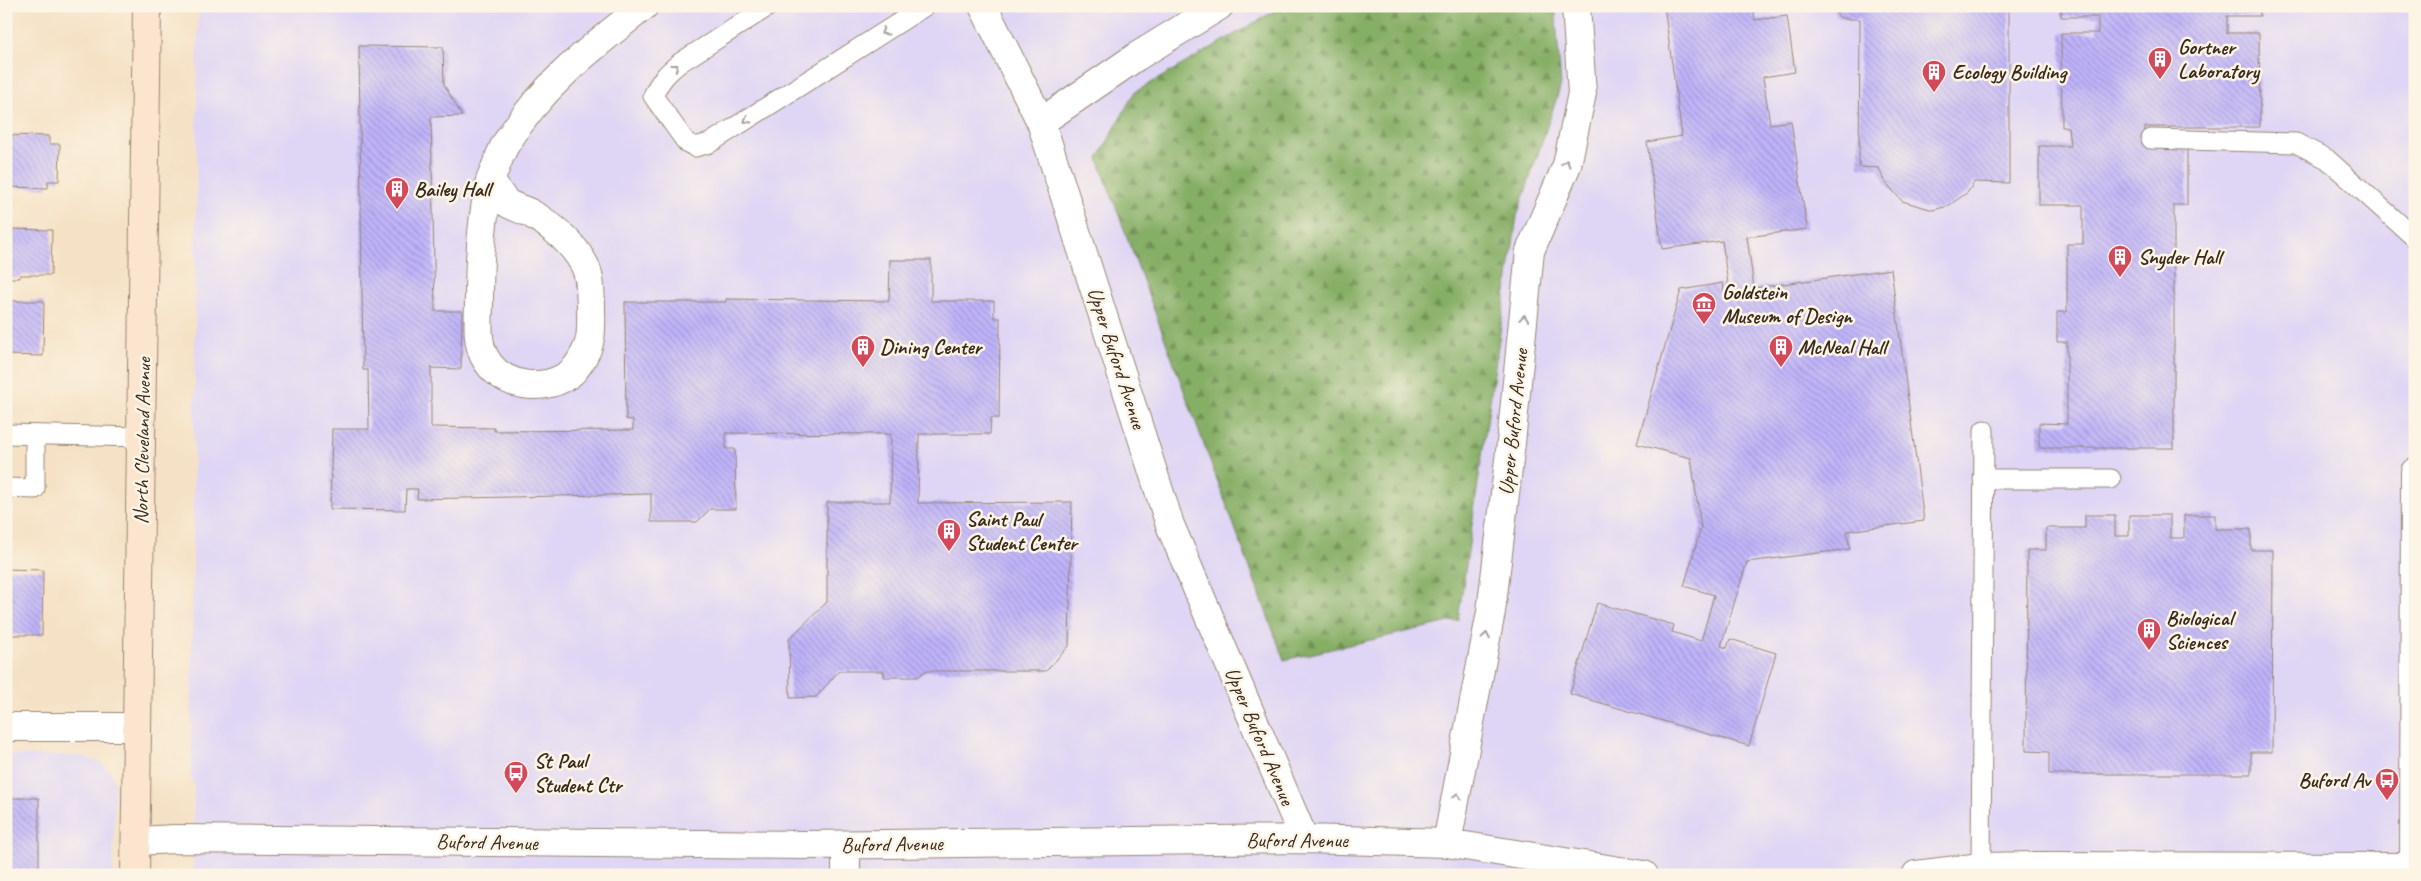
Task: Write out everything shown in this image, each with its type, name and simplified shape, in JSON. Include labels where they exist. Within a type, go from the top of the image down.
[{"type":"main road","name":"North Cleveland Avenue","points":[[136,875],[147,6]]},
{"type":"street","points":[[490,181],[506,202],[530,214],[556,231],[572,246],[584,265],[590,284],[591,332],[586,352],[572,372],[552,383],[532,386],[510,381],[492,368],[484,356],[478,335],[480,240],[482,215],[490,181],[505,146],[535,104],[572,64],[644,6]]},
{"type":"street","name":"Upper Buford Avenue","points":[[983,6],[1041,122],[1170,525],[1304,839]]},
{"type":"street","points":[[1041,122],[1136,57],[1218,6]]},
{"type":"street","name":"Upper Buford Avenue","points":[[1447,843],[1491,612],[1511,443],[1530,251],[1566,165],[1582,92],[1576,6]]},
{"type":"street","points":[[2414,875],[2415,472]]},
{"type":"street","points":[[6,727],[137,727]]},
{"type":"street","name":"Buford Avenue","points":[[137,841],[175,838],[846,845],[1304,839],[1447,843],[1644,875]]},
{"type":"street","points":[[846,845],[846,875]]},
{"type":"street","points":[[1916,875],[1981,868],[2054,866],[2415,868]]},
{"type":"lane","points":[[769,6],[681,62],[669,71],[658,85],[653,96],[686,142],[695,147],[710,143],[925,6]]},
{"type":"lane","points":[[2151,139],[2296,143],[2327,159],[2415,238]]},
{"type":"lane","points":[[1981,868],[1984,430]]},
{"type":"lane","points":[[6,434],[142,437]]},
{"type":"lane","points":[[6,488],[35,489],[35,435]]},
{"type":"lane","points":[[1983,478],[2111,478]]},
{"type":"shaded area","points":[[198,6],[2415,6],[2415,875],[193,875],[194,785],[191,778]]},
{"type":"shaded area","points":[[6,755],[82,756],[101,763],[111,772],[115,782],[113,875],[6,875]]},
{"type":"green space","points":[[1283,6],[1555,6],[1561,85],[1517,216],[1458,620],[1284,660],[1098,159],[1134,93]]},
{"type":"building","name":"McNeal Hall","points":[[1664,6],[1753,6],[1755,20],[1787,16],[1795,72],[1763,77],[1770,124],[1791,121],[1807,229],[1747,237],[1754,288],[1891,269],[1924,521],[1847,531],[1850,549],[1747,562],[1721,646],[1727,648],[1730,639],[1776,653],[1749,746],[1570,694],[1597,603],[1674,625],[1672,632],[1701,641],[1714,595],[1684,586],[1701,528],[1691,458],[1637,444],[1681,290],[1723,283],[1724,292],[1729,291],[1722,241],[1662,249],[1647,142],[1682,136]]},
{"type":"building","name":"Ecology Building","points":[[1834,6],[2009,6],[2009,183],[1974,182],[1968,192],[1948,206],[1933,210],[1902,201],[1884,181],[1879,168],[1859,167],[1860,19],[1839,17],[1835,12]]},
{"type":"building","points":[[2061,6],[2259,6],[2260,16],[2227,16],[2227,33],[2259,33],[2260,127],[2145,127],[2145,146],[2187,146],[2187,205],[2174,205],[2174,448],[2039,448],[2039,423],[2067,424],[2067,342],[2057,342],[2057,312],[2067,312],[2067,244],[2083,244],[2083,205],[2039,205],[2039,146],[2070,146],[2068,127],[2062,127],[2061,33],[2098,33],[2098,17],[2061,17]]},
{"type":"building","points":[[359,46],[443,47],[444,84],[462,116],[431,117],[435,311],[462,311],[461,369],[431,368],[431,427],[494,428],[494,431],[633,430],[633,420],[626,419],[625,302],[726,302],[726,299],[889,301],[890,260],[931,260],[931,301],[994,301],[994,318],[1000,318],[999,418],[991,418],[990,434],[919,434],[918,503],[1072,502],[1069,646],[1046,671],[925,671],[918,677],[884,677],[884,671],[839,671],[816,697],[790,698],[789,639],[827,602],[827,502],[890,502],[891,434],[726,433],[726,449],[735,449],[736,509],[710,509],[697,522],[651,522],[651,494],[417,499],[418,489],[406,489],[405,510],[330,509],[332,429],[369,429],[368,370],[363,370]]},
{"type":"building","points":[[6,135],[49,136],[49,144],[60,144],[59,181],[48,181],[48,188],[6,187]]},
{"type":"building","points":[[6,229],[52,230],[51,275],[20,275],[20,278],[6,278]]},
{"type":"building","points":[[6,301],[44,301],[43,356],[6,355]]},
{"type":"building","name":"Biological Sciences","points":[[2085,515],[2115,515],[2115,536],[2129,536],[2129,515],[2170,515],[2170,538],[2184,538],[2184,515],[2215,515],[2215,529],[2251,529],[2251,550],[2273,550],[2272,752],[2251,752],[2251,774],[2049,774],[2049,752],[2026,751],[2027,550],[2046,550],[2046,528],[2085,528]]},
{"type":"building","points":[[6,569],[43,570],[42,635],[6,635]]},
{"type":"building","points":[[6,798],[39,798],[39,875],[6,875]]},
{"type":"place","name":"Gortner Laboratory","points":[[2160,80]]},
{"type":"place","name":"Ecology Building","points":[[1934,93]]},
{"type":"place","name":"Bailey Hall","points":[[397,210]]},
{"type":"place","name":"Snyder Hall","points":[[2120,278]]},
{"type":"place","name":"Goldstein Museum of Design","points":[[1704,325]]},
{"type":"place","name":"Dining Center","points":[[863,368]]},
{"type":"place","name":"McNeal Hall","points":[[1781,368]]},
{"type":"place","name":"Saint Paul Student Center","points":[[949,552]]},
{"type":"place","name":"Biological Sciences","points":[[2149,651]]},
{"type":"place","name":"St Paul Student Ctr","points":[[516,794]]},
{"type":"place","name":"Buford Av","points":[[2387,801]]}]
